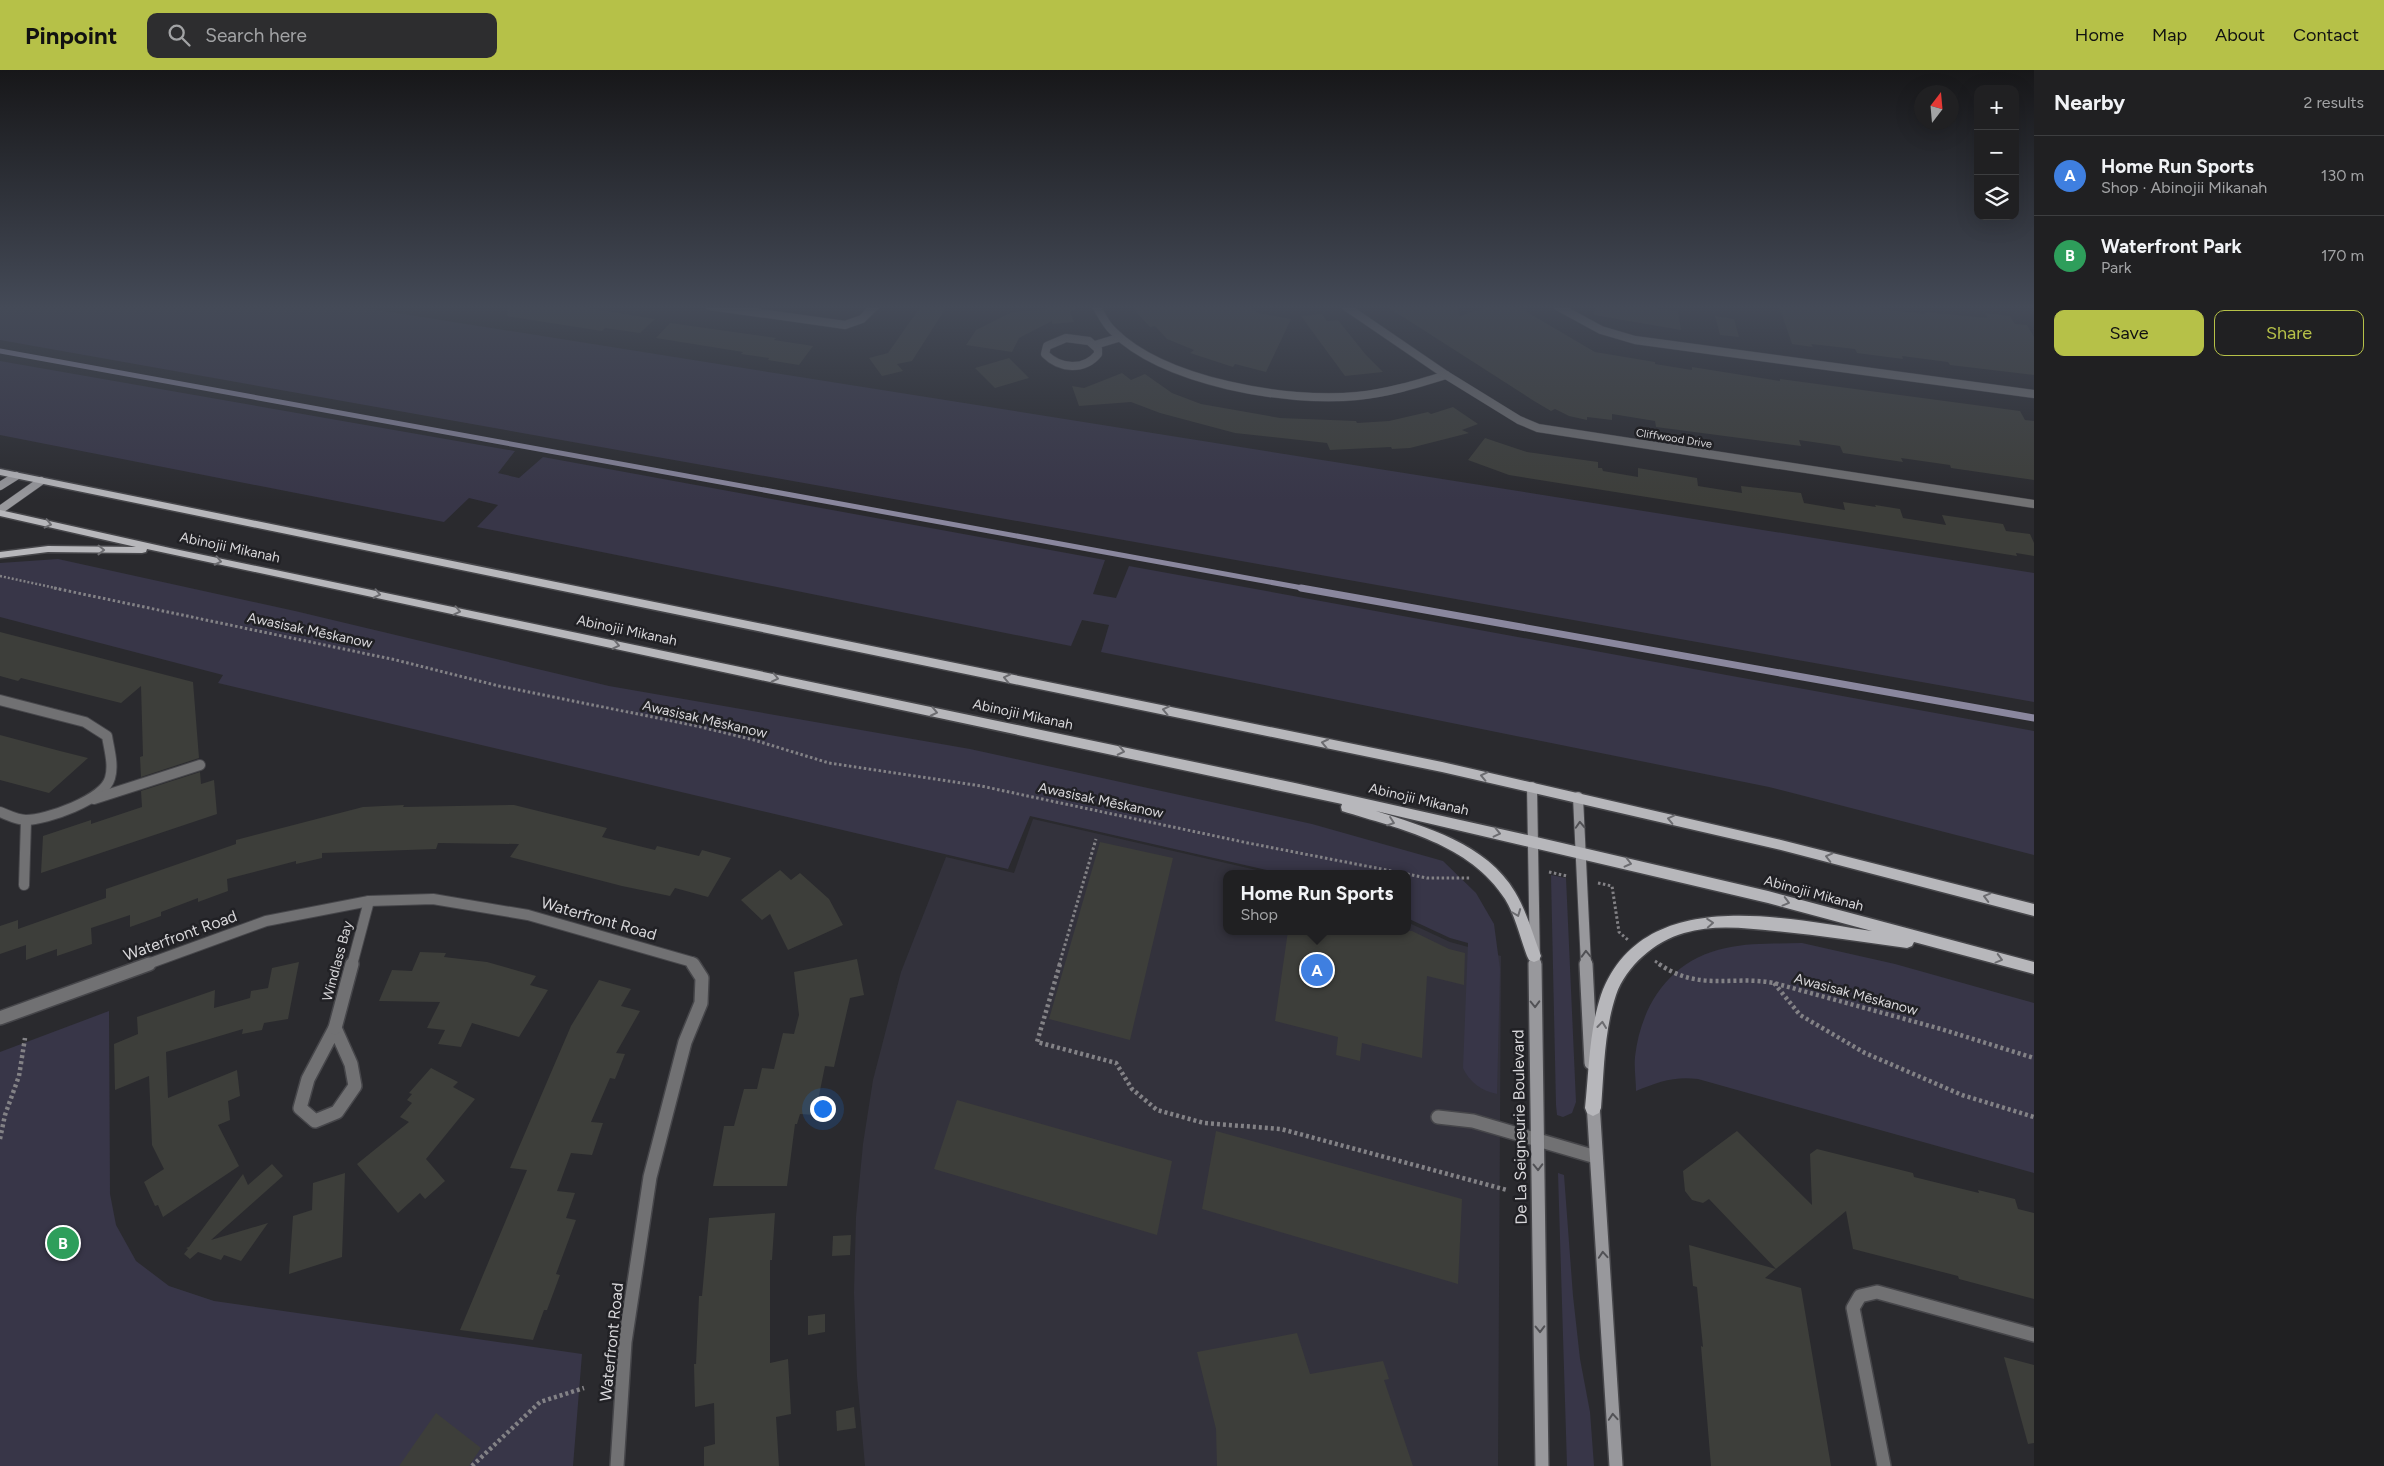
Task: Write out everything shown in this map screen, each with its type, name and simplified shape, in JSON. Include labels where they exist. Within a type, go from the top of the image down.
[{"type":"main road","name":"Abinojii Mikanah","points":[[0,472],[1532,787],[1790,848],[2034,910]]},
{"type":"main road","name":"Abinojii Mikanah","points":[[0,511],[170,551],[1295,788],[1581,852],[1768,897],[2034,968]]},
{"type":"main road","points":[[0,555],[48,549],[170,551]]},
{"type":"main road","points":[[1295,788],[1439,839],[1468,854],[1492,873],[1510,896],[1534,956]]},
{"type":"main road","points":[[1593,1108],[1604,1008],[1614,982],[1626,964],[1640,950],[1654,939],[1673,930],[1696,924],[1728,922],[1804,927],[1964,950]]},
{"type":"street","points":[[1183,371],[1198,377],[1264,392],[1298,396],[1343,397],[1409,387],[1446,375]]},
{"type":"street","name":"Cliffwood Drive","points":[[1440,371],[1519,420],[1538,428],[2034,504]]},
{"type":"street","points":[[1865,371],[2034,394]]},
{"type":"street","points":[[0,486],[16,476]]},
{"type":"street","points":[[0,511],[41,481]]},
{"type":"street","points":[[0,700],[85,722],[98,728],[107,736],[110,770],[109,782],[91,800]]},
{"type":"street","points":[[0,812],[26,820],[54,814],[200,765]]},
{"type":"street","name":"De La Seigneurie Boulevard","points":[[1532,787],[1542,1466]]},
{"type":"street","points":[[1578,797],[1593,1108],[1616,1466]]},
{"type":"street","points":[[24,885],[26,820]]},
{"type":"street","name":"Waterfront Road","points":[[0,1018],[266,921],[369,901],[433,899],[528,915],[692,962],[702,978],[701,1004],[685,1042],[650,1177],[625,1342],[617,1466]]},
{"type":"street","name":"Windlass Bay","points":[[335,1028],[350,1064],[355,1086],[337,1112],[315,1121],[300,1108],[308,1079],[335,1028],[369,901]]},
{"type":"street","points":[[1438,1117],[1473,1121],[1596,1158]]},
{"type":"street","points":[[1884,1466],[1853,1308],[1860,1296],[1877,1292],[2034,1335]]},
{"type":"path","name":"Awasisak Mēskanow","points":[[0,576],[396,660],[508,688],[698,726],[754,740],[829,763],[981,786],[1248,843],[1386,870]]},
{"type":"path","points":[[1096,839],[1038,1042],[1116,1063],[1132,1089],[1157,1110],[1204,1123],[1281,1129],[1507,1190]]},
{"type":"path","name":"Awasisak Mēskanow","points":[[1411,874],[1452,879],[1470,878],[1492,873]]},
{"type":"path","name":"Awasisak Mēskanow","points":[[1669,972],[1710,982],[1760,979],[1932,1027],[2034,1058]]},
{"type":"path","points":[[1774,983],[1800,1015],[1865,1054],[1962,1095],[2034,1117]]},
{"type":"path","points":[[0,1139],[5,1115],[19,1076],[25,1038]]},
{"type":"path","points":[[472,1466],[540,1402],[584,1388]]},
{"type":"shaded area","points":[[0,371],[58,371],[515,451],[498,473],[519,478],[543,457],[1105,560],[1093,594],[1116,598],[1129,566],[2034,731],[2034,855],[1769,787],[1101,652],[1109,625],[1082,620],[1071,646],[477,527],[498,505],[469,498],[444,522],[0,435]]},
{"type":"shaded area","points":[[175,371],[763,371],[2034,573],[2034,702]]},
{"type":"shaded area","points":[[58,559],[295,611],[609,686],[970,749],[1312,824],[1443,861],[1476,893],[1494,924],[1500,969],[1497,1094],[1486,1091],[1477,1085],[1469,1078],[1463,1068],[1468,943],[1450,938],[1411,920],[1411,870],[1266,870],[1030,816],[1008,869],[218,683],[223,675],[0,617],[0,563]]},
{"type":"shaded area","points":[[1033,819],[1256,870],[1223,870],[1223,935],[1411,935],[1411,924],[1450,942],[1501,956],[1498,1466],[865,1466],[857,1377],[854,1293],[856,1217],[863,1144],[873,1080],[901,972],[946,857],[1014,873]]},
{"type":"shaded area","points":[[1551,875],[1566,878],[1576,1102],[1572,1113],[1563,1117],[1557,1115],[1556,1105]]},
{"type":"shaded area","points":[[1802,943],[1895,964],[2034,1003],[2034,1173],[1698,1079],[1681,1078],[1666,1080],[1636,1091],[1635,1057],[1644,1019],[1662,987],[1675,973],[1689,962],[1726,948],[1754,944]]},
{"type":"shaded area","points":[[109,1011],[110,1194],[116,1225],[136,1261],[169,1286],[214,1301],[582,1354],[573,1466],[0,1466],[0,1052]]},
{"type":"shaded area","points":[[1558,1173],[1564,1175],[1573,1296],[1580,1359],[1590,1412],[1594,1466],[1567,1466]]},
{"type":"building","points":[[878,371],[902,371],[882,376]]},
{"type":"building","points":[[978,371],[1022,371],[1029,378],[995,388]]},
{"type":"building","points":[[1341,371],[1383,372],[1345,376]]},
{"type":"building","points":[[1487,371],[1718,371],[1780,381],[1780,379],[2020,411],[2025,420],[2034,421],[2034,480],[1951,468],[1950,465],[1901,458],[1903,462],[1843,453],[1840,446],[1799,440],[1801,446],[1656,427],[1655,421],[1612,414],[1612,420],[1587,417],[1587,420],[1569,416],[1555,409],[1551,411]]},
{"type":"building","points":[[2002,371],[2034,371],[2034,375]]},
{"type":"building","points":[[1122,373],[1131,380],[1145,374],[1172,393],[1201,404],[1280,418],[1356,421],[1357,423],[1389,421],[1428,412],[1431,414],[1453,407],[1478,424],[1462,430],[1469,433],[1410,448],[1330,450],[1327,443],[1235,433],[1160,413],[1131,402],[1079,406],[1072,386],[1084,388]]},
{"type":"building","points":[[1485,438],[1527,452],[1598,462],[1598,468],[1602,468],[1603,471],[1638,477],[1638,468],[1697,478],[1698,486],[1742,493],[1741,486],[1801,493],[1804,503],[1845,510],[1843,502],[1900,509],[1903,518],[1946,525],[1942,515],[2003,524],[2006,531],[2030,534],[2034,543],[2034,556],[2016,553],[2017,556],[1509,475],[1468,460]]},
{"type":"building","points":[[0,632],[193,682],[199,758],[141,777],[140,757],[143,756],[141,686],[121,703],[21,678],[18,681],[0,676]]},
{"type":"building","points":[[0,735],[88,758],[49,793],[0,780]]},
{"type":"building","points":[[200,772],[201,784],[214,780],[217,814],[41,873],[43,836],[91,820],[91,824],[142,807],[141,791]]},
{"type":"building","points":[[404,805],[403,807],[514,805],[607,828],[602,837],[655,850],[657,846],[699,856],[702,850],[731,858],[708,897],[675,888],[670,896],[622,886],[510,857],[519,844],[438,843],[436,849],[322,853],[322,858],[296,864],[296,861],[227,879],[228,891],[198,902],[198,898],[161,912],[161,916],[130,927],[130,915],[91,928],[92,944],[57,956],[57,949],[26,960],[26,945],[0,954],[0,926],[18,920],[18,929],[106,898],[106,889],[236,844],[236,840],[363,807]]},
{"type":"building","points":[[1100,842],[1173,858],[1130,1040],[1049,1019]]},
{"type":"building","points":[[780,870],[791,880],[800,873],[829,899],[843,925],[788,950],[770,914],[762,920],[741,900]]},
{"type":"building","points":[[1412,931],[1449,949],[1465,953],[1464,985],[1427,976],[1422,1058],[1362,1043],[1360,1061],[1336,1055],[1338,1037],[1275,1021],[1287,935],[1411,935]]},
{"type":"building","points":[[420,952],[446,953],[444,957],[487,962],[536,976],[530,985],[548,990],[519,1037],[472,1023],[461,1047],[438,1044],[445,1030],[427,1028],[440,1002],[379,1001],[392,970],[412,971]]},
{"type":"building","points":[[857,959],[864,995],[850,998],[834,1067],[825,1066],[815,1115],[800,1114],[797,1124],[795,1124],[787,1186],[713,1186],[724,1126],[734,1126],[744,1089],[757,1089],[762,1068],[774,1069],[783,1033],[794,1034],[799,1015],[794,972]]},
{"type":"building","points":[[299,962],[288,1019],[264,1023],[262,1030],[242,1034],[243,1029],[166,1052],[168,1098],[237,1070],[240,1096],[228,1101],[230,1120],[218,1125],[239,1166],[163,1217],[158,1205],[155,1206],[144,1182],[164,1169],[152,1145],[149,1076],[115,1090],[114,1044],[138,1034],[137,1017],[215,990],[214,1008],[250,998],[251,991],[268,988],[272,968]]},
{"type":"building","points":[[599,980],[631,989],[621,1006],[640,1011],[616,1053],[625,1054],[615,1079],[610,1078],[591,1122],[603,1123],[592,1155],[571,1153],[557,1191],[575,1193],[566,1218],[576,1220],[556,1274],[560,1275],[547,1310],[544,1310],[533,1340],[460,1330],[527,1170],[510,1168],[571,1026]]},
{"type":"building","points":[[431,1068],[458,1082],[453,1087],[475,1099],[426,1159],[445,1181],[425,1199],[420,1193],[398,1213],[357,1164],[409,1122],[400,1117],[412,1103],[407,1100],[412,1094],[409,1093]]},
{"type":"building","points":[[957,1100],[1172,1161],[1157,1235],[934,1169]]},
{"type":"building","points":[[1216,1131],[1462,1199],[1458,1284],[1202,1209]]},
{"type":"building","points":[[1737,1131],[1812,1205],[1810,1154],[1817,1149],[1913,1173],[1914,1177],[1979,1193],[1978,1190],[2015,1199],[2018,1209],[2034,1213],[2034,1299],[1959,1279],[1958,1276],[1853,1249],[1846,1211],[1776,1269],[1709,1199],[1703,1203],[1692,1200],[1685,1191],[1683,1171]]},
{"type":"building","points":[[272,1164],[283,1176],[211,1240],[268,1223],[241,1261],[224,1255],[221,1260],[198,1252],[190,1259],[184,1254],[188,1249],[186,1248],[189,1247],[243,1174],[248,1185]]},
{"type":"building","points":[[345,1173],[342,1257],[289,1274],[293,1216],[312,1210],[313,1183]]},
{"type":"building","points":[[775,1213],[772,1260],[770,1260],[770,1363],[788,1359],[791,1414],[776,1417],[779,1466],[704,1466],[704,1447],[715,1444],[714,1403],[695,1407],[694,1364],[696,1364],[699,1296],[702,1296],[709,1218]]},
{"type":"building","points":[[851,1235],[850,1255],[832,1256],[833,1236]]},
{"type":"building","points":[[1689,1245],[1776,1269],[1765,1278],[1801,1288],[1831,1466],[1711,1466],[1701,1346],[1703,1347],[1697,1287],[1693,1286]]},
{"type":"building","points":[[825,1314],[825,1332],[808,1335],[808,1316]]},
{"type":"building","points":[[1297,1333],[1310,1374],[1383,1361],[1389,1379],[1384,1380],[1413,1466],[1217,1466],[1216,1429],[1197,1352]]},
{"type":"building","points":[[2004,1357],[2034,1365],[2034,1443],[2028,1444]]},
{"type":"building","points":[[854,1407],[856,1428],[837,1431],[836,1411]]},
{"type":"building","points":[[436,1413],[481,1448],[469,1466],[399,1466]]},
{"type":"waterway","points":[[111,371],[1308,589]]},
{"type":"waterway","points":[[1301,588],[2034,718]]},
{"type":"place","name":"Home Run Sports","points":[[1317,970]]},
{"type":"place","name":"Waterfront Park","points":[[63,1243]]}]
